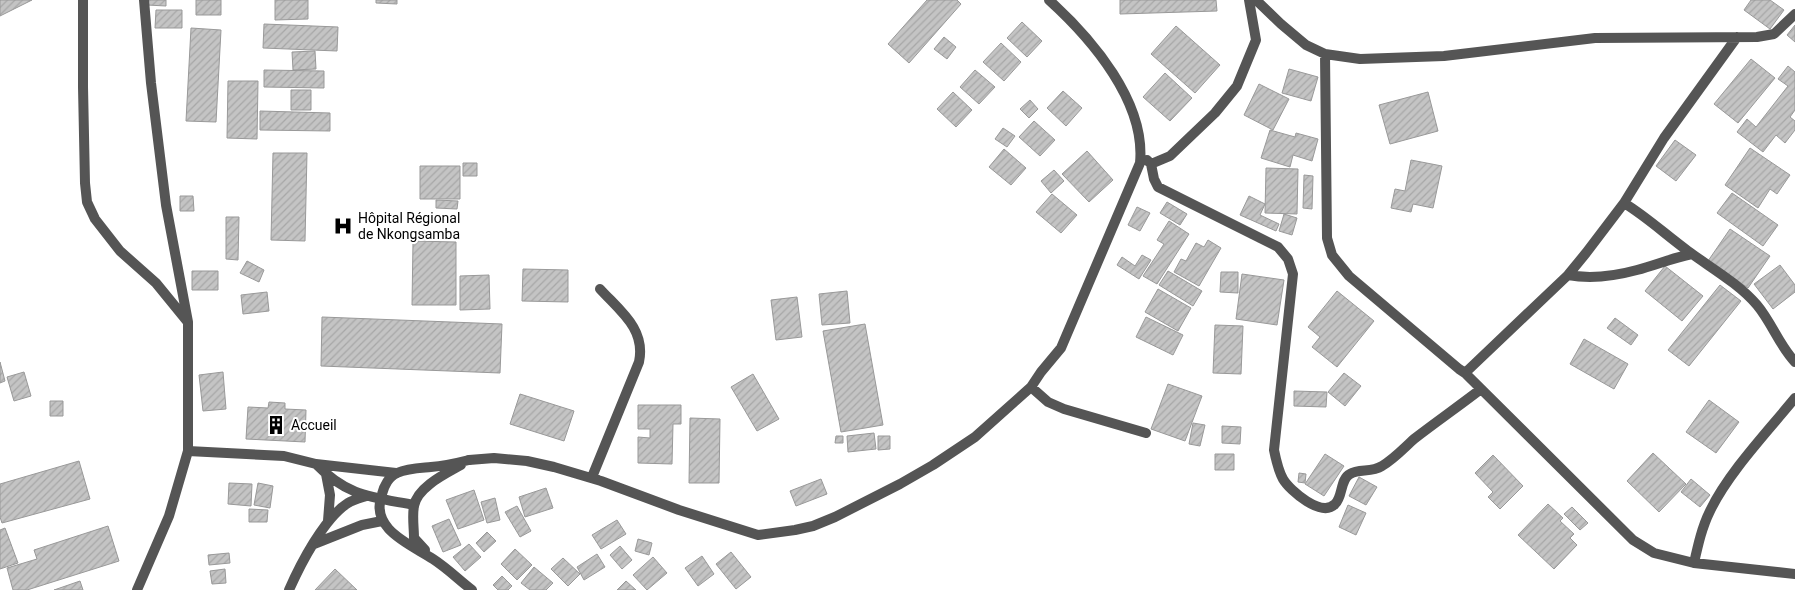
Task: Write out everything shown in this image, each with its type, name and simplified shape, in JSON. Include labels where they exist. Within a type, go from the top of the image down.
[{"type":"street","points":[[83,0],[83,87],[87,202],[95,219],[120,250],[156,283],[188,322]]},
{"type":"street","points":[[137,590],[169,516],[188,451],[188,322],[166,205],[151,83],[144,0]]},
{"type":"street","points":[[188,451],[284,456],[316,464],[396,473],[469,460],[494,458],[527,462],[554,467],[601,481],[680,510],[758,535],[795,530],[835,517],[933,465],[975,436],[1031,387],[1040,372],[1061,348],[1140,163],[1140,136],[1124,90],[1070,18],[1050,0]]},
{"type":"street","points":[[1150,164],[1170,156],[1216,113],[1237,86],[1256,40],[1249,0]]},
{"type":"street","points":[[1256,0],[1306,45],[1325,54],[1360,59],[1444,56],[1594,38],[1757,37],[1774,34],[1795,14]]},
{"type":"street","points":[[1465,373],[1568,275],[1624,203],[1664,138],[1737,37]]},
{"type":"street","points":[[1325,54],[1327,238],[1332,255],[1349,276],[1465,373],[1633,540],[1654,553],[1694,563],[1795,574]]},
{"type":"street","points":[[1141,153],[1150,164],[1158,187],[1278,247],[1288,259],[1293,274],[1274,450],[1278,469],[1284,481],[1293,491],[1313,506],[1324,508],[1331,507],[1337,503],[1346,476],[1350,473],[1374,471],[1385,465],[1481,389]]},
{"type":"street","points":[[1624,203],[1649,219],[1692,254],[1740,289],[1756,304],[1766,318],[1777,340],[1795,362]]},
{"type":"street","points":[[1568,275],[1579,277],[1636,271],[1672,258],[1692,254]]},
{"type":"street","points":[[600,288],[634,328],[639,338],[641,351],[592,477],[601,481]]},
{"type":"street","points":[[1031,387],[1048,402],[1064,410],[1146,433]]},
{"type":"street","points":[[1694,563],[1710,511],[1740,467],[1795,398]]},
{"type":"street","points":[[434,560],[414,538],[414,505],[419,494],[435,480],[469,460]]},
{"type":"street","points":[[316,464],[340,484],[366,496],[414,505]]},
{"type":"street","points":[[396,473],[385,484],[380,499],[379,510],[382,521],[391,533],[434,560],[472,590]]},
{"type":"street","points":[[326,474],[330,495],[328,521]]},
{"type":"street","points":[[289,590],[298,569],[328,521],[350,502],[366,496]]},
{"type":"street","points":[[314,544],[355,527],[382,521]]},
{"type":"building","points":[[0,0],[32,0],[0,16]]},
{"type":"building","points":[[148,0],[166,0],[166,6],[147,5]]},
{"type":"building","points":[[196,0],[221,0],[221,15],[196,15]]},
{"type":"building","points":[[275,0],[308,0],[308,19],[275,20]]},
{"type":"building","points":[[376,0],[397,0],[397,4],[376,3]]},
{"type":"building","points":[[927,0],[957,0],[961,4],[909,63],[888,44]]},
{"type":"building","points":[[1120,0],[1216,0],[1217,11],[1120,14]]},
{"type":"building","points":[[1751,0],[1770,0],[1784,10],[1770,29],[1744,10]]},
{"type":"building","points":[[156,10],[182,10],[182,28],[155,28]]},
{"type":"building","points":[[1022,22],[1042,41],[1027,57],[1007,38]]},
{"type":"building","points":[[264,24],[338,27],[337,51],[263,48]]},
{"type":"building","points":[[1795,25],[1795,42],[1787,35]]},
{"type":"building","points":[[1176,26],[1220,65],[1195,93],[1151,54]]},
{"type":"building","points":[[191,28],[221,30],[216,122],[186,121]]},
{"type":"building","points":[[944,37],[956,47],[947,59],[934,49]]},
{"type":"building","points":[[1001,43],[1021,62],[1004,81],[983,62]]},
{"type":"building","points":[[315,51],[316,69],[293,70],[292,52]]},
{"type":"building","points":[[1751,59],[1775,78],[1738,123],[1714,104]]},
{"type":"building","points":[[1788,66],[1795,72],[1795,110],[1790,117],[1795,121],[1795,130],[1785,143],[1776,135],[1763,152],[1737,132],[1747,119],[1756,127],[1788,86],[1778,79]]},
{"type":"building","points":[[1289,69],[1318,77],[1311,101],[1282,93]]},
{"type":"building","points":[[264,70],[324,71],[324,88],[264,87]]},
{"type":"building","points":[[975,70],[995,87],[979,104],[960,87]]},
{"type":"building","points":[[1165,73],[1192,98],[1170,121],[1143,97]]},
{"type":"building","points":[[228,81],[258,81],[257,139],[227,138]]},
{"type":"building","points":[[1259,84],[1289,99],[1273,130],[1244,115]]},
{"type":"building","points":[[291,90],[311,90],[311,110],[291,110]]},
{"type":"building","points":[[1063,91],[1082,108],[1066,126],[1047,108]]},
{"type":"building","points":[[953,92],[972,110],[956,127],[937,109]]},
{"type":"building","points":[[1428,92],[1438,131],[1390,144],[1379,105]]},
{"type":"building","points":[[1030,100],[1038,109],[1029,118],[1020,109]]},
{"type":"building","points":[[260,111],[330,113],[330,131],[260,130]]},
{"type":"building","points":[[1034,121],[1055,140],[1040,156],[1019,137]]},
{"type":"building","points":[[1003,128],[1015,136],[1007,147],[995,139]]},
{"type":"building","points":[[1270,130],[1295,137],[1296,133],[1318,139],[1312,161],[1293,155],[1290,167],[1261,158]]},
{"type":"building","points":[[1675,140],[1696,155],[1676,181],[1656,166]]},
{"type":"building","points":[[1750,148],[1790,175],[1777,194],[1770,189],[1758,208],[1725,185]]},
{"type":"building","points":[[1004,149],[1026,168],[1011,185],[989,167]]},
{"type":"building","points":[[1087,151],[1113,180],[1089,202],[1062,174]]},
{"type":"building","points":[[273,153],[307,153],[305,241],[271,240]]},
{"type":"building","points":[[1411,160],[1442,166],[1433,208],[1413,204],[1411,212],[1391,208],[1395,189],[1405,191]]},
{"type":"building","points":[[463,163],[477,163],[477,176],[463,176]]},
{"type":"building","points":[[420,166],[460,166],[460,199],[420,199]]},
{"type":"building","points":[[1266,168],[1298,169],[1297,214],[1265,213]]},
{"type":"building","points":[[1054,170],[1064,181],[1051,193],[1041,181]]},
{"type":"building","points":[[1304,175],[1313,176],[1312,209],[1303,208]]},
{"type":"building","points":[[1732,193],[1778,225],[1763,246],[1717,213]]},
{"type":"building","points":[[1052,194],[1077,215],[1061,233],[1036,212]]},
{"type":"building","points":[[180,196],[193,196],[194,211],[180,211]]},
{"type":"building","points":[[1249,196],[1265,204],[1260,215],[1279,224],[1276,231],[1240,215]]},
{"type":"building","points":[[436,200],[458,201],[457,209],[436,208]]},
{"type":"building","points":[[1167,202],[1187,214],[1180,225],[1160,213]]},
{"type":"building","points":[[1137,207],[1150,213],[1140,231],[1128,225]]},
{"type":"building","points":[[1284,214],[1297,218],[1292,235],[1279,231]]},
{"type":"building","points":[[226,217],[239,217],[238,260],[226,259]]},
{"type":"building","points":[[1169,221],[1189,234],[1157,284],[1143,276],[1164,244],[1157,240]]},
{"type":"building","points":[[1730,229],[1770,256],[1748,288],[1708,261]]},
{"type":"building","points":[[1208,240],[1221,248],[1199,286],[1174,272],[1181,259],[1186,261],[1196,243],[1204,247]]},
{"type":"building","points":[[413,241],[456,242],[456,305],[412,305]]},
{"type":"building","points":[[1142,255],[1151,260],[1139,279],[1117,265],[1122,257],[1135,266]]},
{"type":"building","points":[[247,261],[264,270],[259,282],[240,273]]},
{"type":"building","points":[[1780,265],[1795,285],[1795,292],[1773,309],[1754,284]]},
{"type":"building","points":[[1665,266],[1703,296],[1682,321],[1645,291]]},
{"type":"building","points":[[523,269],[568,270],[568,302],[522,301]]},
{"type":"building","points":[[192,271],[218,271],[218,290],[192,290]]},
{"type":"building","points":[[1168,271],[1202,291],[1193,306],[1159,285]]},
{"type":"building","points":[[1221,272],[1238,272],[1238,293],[1220,292]]},
{"type":"building","points":[[1242,274],[1284,280],[1277,325],[1236,319]]},
{"type":"building","points":[[489,275],[490,309],[460,310],[460,276]]},
{"type":"building","points":[[1720,285],[1741,301],[1689,366],[1668,350]]},
{"type":"building","points":[[1158,289],[1191,308],[1178,331],[1145,312]]},
{"type":"building","points":[[847,291],[850,323],[822,325],[819,294]]},
{"type":"building","points":[[1337,291],[1374,321],[1337,367],[1312,347],[1320,337],[1308,327]]},
{"type":"building","points":[[267,292],[269,311],[243,314],[241,295]]},
{"type":"building","points":[[797,297],[802,337],[776,340],[771,300]]},
{"type":"building","points":[[322,317],[502,324],[500,373],[321,366]]},
{"type":"building","points":[[1146,317],[1183,335],[1173,355],[1136,337]]},
{"type":"building","points":[[1615,318],[1638,335],[1631,345],[1607,328]]},
{"type":"building","points":[[865,324],[883,425],[841,432],[823,331]]},
{"type":"building","points":[[1215,325],[1243,326],[1241,374],[1213,373]]},
{"type":"building","points":[[1584,339],[1628,364],[1614,389],[1570,364]]},
{"type":"building","points":[[0,362],[5,381],[0,383]]},
{"type":"building","points":[[24,372],[31,396],[14,401],[7,377]]},
{"type":"building","points":[[223,372],[226,409],[203,411],[199,375]]},
{"type":"building","points":[[1344,373],[1361,386],[1345,406],[1328,392]]},
{"type":"building","points":[[753,374],[779,419],[757,431],[731,387]]},
{"type":"building","points":[[1168,384],[1202,396],[1185,441],[1151,429]]},
{"type":"building","points":[[1294,391],[1327,392],[1326,407],[1294,406]]},
{"type":"building","points":[[520,394],[574,411],[564,441],[510,424]]},
{"type":"building","points":[[1709,400],[1739,422],[1716,453],[1686,432]]},
{"type":"building","points":[[50,401],[63,401],[63,416],[50,416]]},
{"type":"building","name":"Accueil","points":[[269,402],[285,403],[285,409],[306,410],[305,442],[246,439],[248,407],[268,408]]},
{"type":"building","points":[[638,405],[681,405],[681,424],[673,424],[672,464],[638,463],[638,437],[650,438],[650,429],[638,429]]},
{"type":"building","points":[[690,418],[720,419],[719,483],[689,483]]},
{"type":"building","points":[[1193,423],[1205,425],[1200,446],[1189,444]]},
{"type":"building","points":[[1222,426],[1241,427],[1240,444],[1222,443]]},
{"type":"building","points":[[874,433],[876,449],[848,452],[847,436]]},
{"type":"building","points":[[836,436],[843,436],[843,443],[835,443]]},
{"type":"building","points":[[878,436],[890,436],[890,449],[878,450]]},
{"type":"building","points":[[1653,453],[1686,484],[1659,512],[1627,481]]},
{"type":"building","points":[[1215,454],[1234,454],[1234,470],[1215,470]]},
{"type":"building","points":[[1325,454],[1344,466],[1324,496],[1305,484]]},
{"type":"building","points":[[1493,455],[1523,486],[1500,509],[1488,497],[1493,492],[1475,473]]},
{"type":"building","points":[[79,461],[90,499],[2,523],[0,517],[0,484]]},
{"type":"building","points":[[1299,473],[1306,474],[1305,483],[1298,482]]},
{"type":"building","points":[[1359,477],[1377,487],[1366,505],[1349,496]]},
{"type":"building","points":[[821,479],[827,494],[796,506],[790,491]]},
{"type":"building","points":[[1691,479],[1710,495],[1700,507],[1681,492]]},
{"type":"building","points":[[229,483],[252,484],[251,506],[228,504]]},
{"type":"building","points":[[258,483],[273,486],[270,508],[254,505]]},
{"type":"building","points":[[546,488],[553,508],[525,517],[519,497]]},
{"type":"building","points":[[474,490],[484,520],[458,529],[446,500]]},
{"type":"building","points":[[495,498],[500,520],[487,523],[481,502]]},
{"type":"building","points":[[1548,504],[1563,518],[1560,521],[1574,534],[1570,538],[1577,545],[1554,569],[1518,535]]},
{"type":"building","points":[[1348,505],[1366,513],[1356,535],[1339,527]]},
{"type":"building","points":[[517,506],[531,531],[520,537],[505,512]]},
{"type":"building","points":[[1572,507],[1588,523],[1580,530],[1564,514]]},
{"type":"building","points":[[249,509],[268,510],[267,522],[249,522]]},
{"type":"building","points":[[449,519],[461,545],[443,552],[432,526]]},
{"type":"building","points":[[617,520],[626,534],[601,549],[592,535]]},
{"type":"building","points":[[108,526],[119,561],[27,590],[13,590],[7,568],[37,559],[34,550]]},
{"type":"building","points":[[5,528],[18,563],[0,569],[0,530]]},
{"type":"building","points":[[487,532],[496,541],[484,552],[476,543]]},
{"type":"building","points":[[638,539],[652,543],[649,555],[635,551]]},
{"type":"building","points":[[469,544],[481,557],[465,571],[453,557]]},
{"type":"building","points":[[620,546],[632,560],[622,569],[610,555]]},
{"type":"building","points":[[515,549],[532,565],[517,580],[501,564]]},
{"type":"building","points":[[731,552],[751,577],[736,589],[716,564]]},
{"type":"building","points":[[229,553],[230,563],[209,565],[208,555]]},
{"type":"building","points":[[597,554],[605,567],[584,580],[577,567]]},
{"type":"building","points":[[702,556],[714,574],[698,586],[685,568]]},
{"type":"building","points":[[653,557],[667,573],[647,590],[633,575]]},
{"type":"building","points":[[563,558],[580,574],[568,586],[551,569]]},
{"type":"building","points":[[534,567],[553,583],[546,590],[530,590],[521,583]]},
{"type":"building","points":[[225,569],[226,583],[212,584],[210,571]]},
{"type":"building","points":[[335,569],[357,590],[315,590]]},
{"type":"building","points":[[502,576],[512,586],[508,590],[498,590],[493,585]]},
{"type":"building","points":[[80,581],[83,590],[54,590]]},
{"type":"building","points":[[626,581],[636,590],[617,590]]},
{"type":"place","name":"Hôpital Régional de Nkongsamba","points":[[343,226]]},
{"type":"place","name":"Accueil","points":[[276,425]]}]
